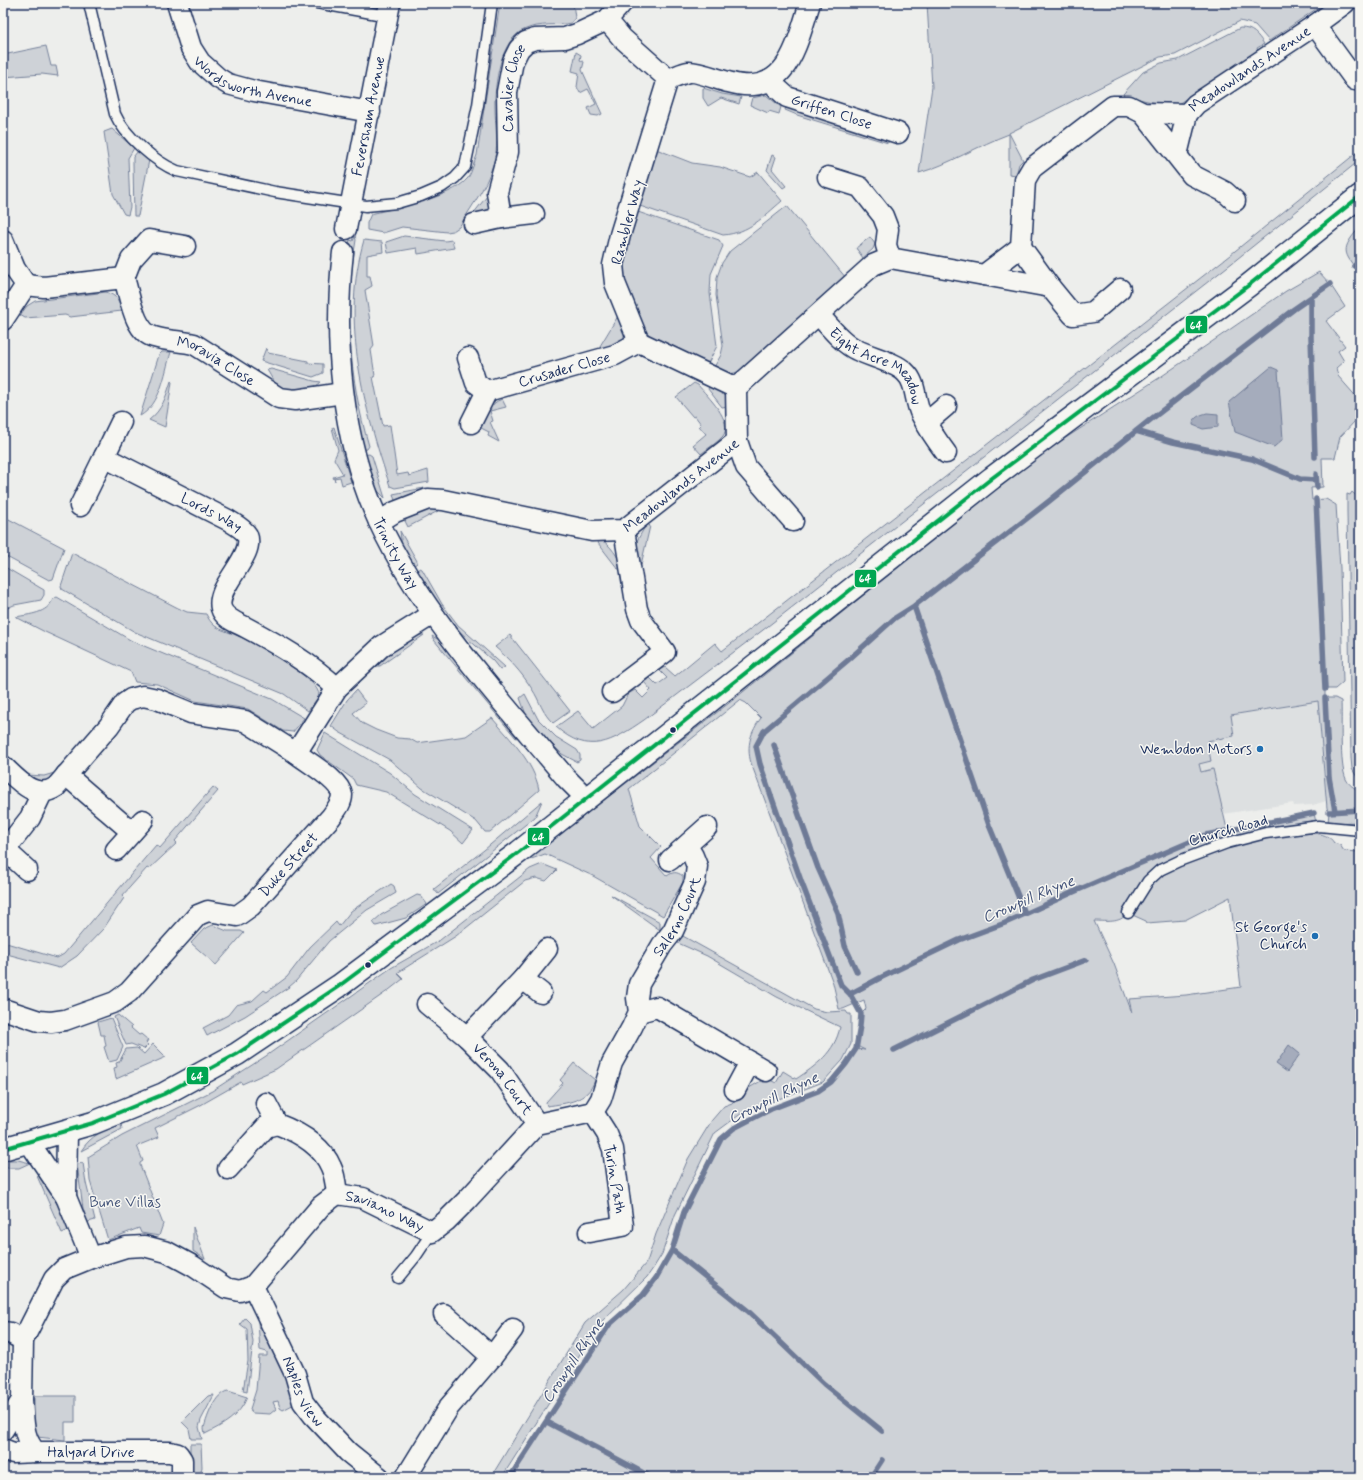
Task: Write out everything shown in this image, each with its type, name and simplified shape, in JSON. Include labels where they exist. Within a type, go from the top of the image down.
[{"type":"main road","points":[[3,1149],[117,1114],[164,1094],[264,1037],[339,986],[586,798],[992,478],[1249,285],[1360,196]]},
{"type":"street","name":"Wordsworth Avenue","points":[[177,3],[191,48],[200,62],[218,78],[228,84],[254,91],[370,112]]},
{"type":"street","name":"Cavalier Close","points":[[501,218],[497,192],[508,152],[507,92],[513,61],[519,49],[526,42],[535,39],[565,38],[607,20],[622,3]]},
{"type":"street","name":"Griffen Close","points":[[668,79],[690,72],[735,84],[759,85],[770,80],[781,72],[789,63],[810,3]]},
{"type":"street","name":"Meadowlands Avenue","points":[[1177,155],[1187,114],[1196,104],[1315,25],[1345,3]]},
{"type":"street","name":"Feversham Avenue","points":[[346,229],[389,9]]},
{"type":"street","points":[[607,20],[622,38],[668,79]]},
{"type":"street","name":"Meadowlands Avenue","points":[[1315,25],[1353,84]]},
{"type":"street","name":"Rambler Way","points":[[638,342],[615,283],[613,265],[620,235],[668,79]]},
{"type":"street","name":"Griffen Close","points":[[770,80],[787,97],[898,133]]},
{"type":"street","name":"Meadowlands Avenue","points":[[1021,247],[1025,180],[1032,168],[1113,106],[1129,106],[1143,113],[1187,114]]},
{"type":"street","points":[[1143,113],[1192,175],[1225,192],[1235,201]]},
{"type":"street","points":[[828,177],[860,187],[883,216],[888,229],[886,245],[890,258]]},
{"type":"street","points":[[474,224],[501,218],[534,214]]},
{"type":"street","points":[[3,240],[15,269],[26,285],[44,287],[124,278],[131,260],[149,240],[185,246]]},
{"type":"street","points":[[984,275],[1021,247],[1050,287],[1073,315],[1093,312],[1120,289]]},
{"type":"street","name":"Trinity Way","points":[[343,252],[339,292],[338,333],[343,393],[358,465],[378,522],[406,573],[433,614],[566,778],[586,798]]},
{"type":"street","points":[[638,342],[736,388],[819,315],[853,281],[873,265],[890,258],[1050,287]]},
{"type":"street","name":"Moravia Close","points":[[124,278],[139,328],[146,334],[153,337],[179,340],[194,344],[279,398],[295,400],[343,393]]},
{"type":"street","points":[[3,320],[26,285]]},
{"type":"street","name":"Eight Acre Meadow","points":[[819,315],[856,350],[904,370],[910,378],[920,413],[946,453]]},
{"type":"street","name":"Crusader Close","points":[[487,391],[615,355],[638,342]]},
{"type":"street","points":[[468,358],[476,383],[487,391],[471,423]]},
{"type":"street","name":"Meadowlands Avenue","points":[[378,522],[395,512],[428,499],[443,500],[592,531],[624,530],[737,441],[736,388]]},
{"type":"street","name":"Eight Acre Meadow","points":[[926,423],[946,406]]},
{"type":"street","points":[[80,506],[121,422]]},
{"type":"street","points":[[737,441],[746,467],[793,521]]},
{"type":"street","name":"Lords Way","points":[[104,457],[240,528],[247,536],[248,545],[221,599],[222,612],[230,619],[283,647],[320,672],[337,688]]},
{"type":"street","points":[[612,692],[671,658],[641,620],[637,609],[624,530]]},
{"type":"street","points":[[296,753],[337,688],[382,646],[433,614]]},
{"type":"street","name":"Duke Street","points":[[3,1009],[39,1021],[51,1022],[65,1020],[115,1002],[130,992],[198,915],[208,911],[237,916],[243,912],[331,817],[340,804],[342,794],[338,786],[296,753],[244,721],[191,713],[157,699],[143,696],[131,699],[125,703],[109,726],[56,787],[42,793]]},
{"type":"street","points":[[3,766],[33,791],[42,793],[30,818],[5,850],[27,870]]},
{"type":"street","points":[[66,775],[137,826],[116,850]]},
{"type":"street","name":"Salerno Court","points":[[670,860],[707,828]]},
{"type":"street","name":"Salerno Court","points":[[639,1012],[637,998],[639,984],[662,945],[674,931],[696,882],[697,866],[687,846]]},
{"type":"street","name":"Verona Court","points":[[466,1037],[523,978],[547,949]]},
{"type":"street","points":[[523,978],[541,993]]},
{"type":"street","name":"Verona Court","points":[[427,1004],[466,1037],[500,1070],[537,1124]]},
{"type":"street","points":[[537,1124],[593,1112],[601,1099],[612,1063],[639,1012],[648,1008],[657,1007],[758,1067],[735,1090]]},
{"type":"street","points":[[266,1103],[277,1124]]},
{"type":"street","name":"Turin Path","points":[[589,1232],[631,1225],[613,1149],[607,1134],[593,1112]]},
{"type":"street","points":[[228,1169],[266,1127],[277,1124],[296,1131],[323,1154],[331,1166],[338,1194]]},
{"type":"street","name":"Saviano Way","points":[[253,1286],[321,1206],[338,1194],[362,1198],[432,1232],[467,1200],[537,1124]]},
{"type":"street","points":[[66,1197],[67,1130]]},
{"type":"street","points":[[29,1142],[66,1197],[91,1258]]},
{"type":"street","points":[[3,1332],[10,1333],[23,1340],[54,1279],[64,1269],[91,1258],[126,1247],[144,1246],[167,1252],[193,1266],[226,1288],[240,1291],[253,1286]]},
{"type":"street","name":"Naples View","points":[[253,1286],[269,1317],[294,1374],[303,1402],[313,1415],[348,1452],[379,1477]]},
{"type":"street","points":[[444,1314],[492,1357]]},
{"type":"street","points":[[406,1477],[449,1407],[492,1357],[513,1329]]},
{"type":"street","name":"Halyard Drive","points":[[23,1340],[22,1400],[25,1435],[28,1444],[36,1452],[170,1452],[178,1454],[182,1460],[182,1477]]},
{"type":"street","points":[[3,1430],[22,1400]]},
{"type":"street","points":[[3,1449],[13,1453],[36,1452]]},
{"type":"lane","points":[[89,3],[115,114],[120,125],[165,166],[177,171],[225,182],[351,205],[369,206],[397,203],[421,196],[456,178],[465,167],[478,105],[492,3]]},
{"type":"lane","points":[[317,3],[389,9]]},
{"type":"lane","name":"Church Road","points":[[1128,913],[1148,881],[1160,870],[1179,861],[1227,843],[1266,833],[1319,826],[1360,830]]},
{"type":"lane","points":[[398,1278],[416,1256],[432,1232]]},
{"type":"shaded area","points":[[1318,701],[1326,801],[1313,805],[1294,806],[1293,803],[1223,814],[1213,769],[1201,772],[1199,764],[1211,761],[1207,741],[1231,715]]},
{"type":"green space","points":[[500,3],[573,3],[575,18],[571,23],[531,27],[517,34],[510,42],[500,63],[496,88],[495,109],[497,147],[494,163],[481,191],[459,227],[453,231],[447,232],[402,227],[383,233],[367,230],[367,223],[371,214],[408,205],[449,192],[460,185],[471,173],[477,155]]},
{"type":"green space","points":[[927,3],[1315,3],[1319,7],[1269,41],[1255,25],[1240,21],[1175,55],[1160,57],[1009,133],[1023,160],[1019,164],[1016,175],[1009,174],[1009,134],[941,165],[919,173],[932,87]]},
{"type":"green space","points":[[1240,28],[1248,29],[1254,32],[1264,44],[1257,48],[1258,51],[1178,104],[1170,106],[1125,96],[1123,94],[1143,72],[1161,63],[1178,60]]},
{"type":"green space","points":[[46,46],[51,66],[56,66],[58,76],[42,74],[3,77],[3,55]]},
{"type":"green space","points":[[576,52],[581,55],[580,60],[584,62],[582,70],[602,114],[598,116],[591,115],[588,108],[596,104],[588,89],[580,93],[577,87],[579,73],[572,71]]},
{"type":"green space","points":[[703,88],[722,94],[741,97],[739,104],[721,98],[708,106],[703,98]]},
{"type":"green space","points":[[766,95],[781,107],[779,114],[769,111],[768,113],[750,105],[752,98]]},
{"type":"green space","points":[[787,105],[890,137],[888,143],[797,115],[785,110]]},
{"type":"green space","points":[[112,129],[134,148],[128,158],[130,207],[128,215],[124,214],[113,194],[104,132]]},
{"type":"green space","points":[[656,149],[692,163],[720,167],[750,177],[758,172],[782,201],[748,228],[732,234],[723,235],[640,206],[643,198],[641,196]]},
{"type":"green space","points":[[1360,150],[1360,160],[1232,263],[763,630],[644,720],[611,740],[600,743],[579,741],[568,736],[556,727],[578,711],[593,729],[622,706],[628,694],[635,690],[643,698],[651,690],[644,682],[650,678],[657,685],[667,678],[659,670],[665,667],[675,676],[715,643],[722,651],[1230,255]]},
{"type":"green space","points":[[138,151],[149,160],[138,216],[134,216],[133,157]]},
{"type":"green space","points":[[772,155],[776,157],[772,169],[786,186],[783,188],[767,170]]},
{"type":"green space","points":[[487,196],[490,196],[488,209],[483,213],[470,218]]},
{"type":"green space","points":[[787,206],[846,278],[742,370],[728,374],[713,369],[721,355],[723,346],[716,295],[717,277],[722,263],[730,251]]},
{"type":"green space","points":[[638,212],[719,240],[723,246],[711,274],[710,293],[717,346],[707,365],[673,351],[655,341],[644,327],[633,307],[625,285],[622,267],[626,246]]},
{"type":"green space","points":[[1360,227],[1360,274],[1350,261],[1346,251],[1349,241]]},
{"type":"green space","points":[[355,236],[356,240],[350,292],[350,344],[357,395],[369,446],[367,449],[363,450],[347,360],[348,246],[350,240],[353,241]]},
{"type":"green space","points":[[404,236],[445,241],[452,240],[454,248],[418,254],[417,248],[388,253],[386,242]]},
{"type":"green space","points":[[870,237],[875,244],[873,249],[863,258],[856,248]]},
{"type":"green space","points":[[364,240],[382,242],[383,252],[367,255],[367,276],[370,276],[372,286],[365,290],[374,346],[371,350],[375,376],[373,377],[383,426],[390,425],[397,475],[408,473],[409,476],[428,470],[429,482],[395,488],[390,486],[380,456],[364,395],[358,364],[355,333],[354,302],[357,271]]},
{"type":"green space","points":[[1319,272],[1330,284],[1345,307],[1326,321],[1345,346],[1338,351],[1344,361],[1336,368],[1338,376],[1360,401],[1354,410],[1356,420],[1340,437],[1335,458],[1322,458],[1323,487],[1311,488],[1312,500],[1326,499],[1336,505],[1340,568],[1343,682],[1335,689],[1325,689],[1325,698],[1335,698],[1341,701],[1342,763],[1346,779],[1360,791],[1360,822],[1328,823],[1329,812],[1327,808],[1318,701],[1231,715],[1234,736],[1207,741],[1211,761],[1199,764],[1201,772],[1213,769],[1227,829],[1314,813],[1316,823],[1290,834],[1320,834],[1340,845],[1344,851],[1360,852],[1360,1477],[510,1477],[609,1325],[643,1295],[656,1278],[672,1250],[684,1212],[721,1139],[734,1128],[770,1109],[818,1091],[831,1082],[856,1049],[865,1050],[857,1046],[860,1035],[861,1014],[866,1009],[864,1000],[843,1009],[839,1009],[833,983],[751,763],[749,750],[750,739],[761,718],[746,703],[740,700],[629,789],[640,826],[661,847],[651,858],[667,876],[678,873],[683,876],[683,882],[663,916],[593,876],[545,854],[526,861],[738,696],[1033,459],[1159,378],[1286,291]],"holes":[[[1230,897],[1241,987],[1186,995],[1129,999],[1132,1013],[1114,964],[1094,921],[1117,920],[1121,919],[1128,913],[1146,921],[1147,923],[1185,920]]]},
{"type":"green space","points":[[106,292],[113,295],[117,299],[122,311],[70,317],[65,315],[25,318],[20,315],[27,306],[35,301]]},
{"type":"green space","points":[[618,316],[625,331],[623,341],[602,351],[600,346]]},
{"type":"green space","points":[[266,348],[268,353],[308,361],[308,363],[323,364],[323,373],[313,377],[261,361]]},
{"type":"green space","points":[[162,352],[171,352],[161,388],[153,404],[140,416],[159,355]]},
{"type":"green space","points":[[271,369],[321,382],[316,386],[304,390],[297,391],[284,389],[278,386],[272,379],[267,370]]},
{"type":"green space","points":[[171,381],[165,427],[149,420],[160,407]]},
{"type":"green space","points":[[694,383],[698,385],[713,402],[725,423],[723,436],[701,454],[693,445],[706,434],[699,426],[701,424],[695,416],[693,417],[676,397]]},
{"type":"green space","points":[[710,385],[725,394],[729,406],[722,407],[708,389]]},
{"type":"green space","points":[[502,399],[506,407],[490,411],[493,421],[490,422],[499,442],[488,436],[489,432],[481,428],[486,414],[491,407],[497,401]]},
{"type":"green space","points":[[334,427],[351,482],[342,485],[340,477],[334,478],[335,481],[333,477],[343,474],[334,459],[338,450],[332,428]]},
{"type":"green space","points":[[369,454],[372,456],[385,498],[376,489],[364,455]]},
{"type":"green space","points":[[424,488],[429,489],[402,500],[395,501],[393,494]]},
{"type":"green space","points":[[1352,492],[1360,499],[1360,782],[1352,769],[1351,758],[1347,494],[1350,495]]},
{"type":"green space","points":[[438,507],[438,511],[408,527],[405,521],[412,515],[420,511]]},
{"type":"green space","points":[[3,516],[64,548],[53,579],[49,580],[3,555]]},
{"type":"green space","points":[[647,523],[650,526],[641,565],[638,566],[637,541]]},
{"type":"green space","points":[[400,531],[417,561],[417,563],[413,566],[402,548]]},
{"type":"green space","points":[[600,539],[614,552],[623,568],[618,569],[598,543]]},
{"type":"green space","points":[[72,553],[178,608],[187,612],[206,614],[212,623],[218,628],[249,641],[299,672],[317,689],[319,696],[308,711],[284,694],[135,632],[62,589],[61,586]]},
{"type":"green space","points":[[3,566],[44,590],[44,595],[41,600],[14,605],[3,610]]},
{"type":"green space","points":[[420,568],[442,604],[458,625],[505,667],[500,670],[493,661],[458,630],[415,571]]},
{"type":"green space","points":[[57,597],[132,641],[272,699],[304,718],[293,732],[283,731],[248,709],[195,701],[157,684],[135,682],[131,672],[16,617],[32,614],[47,608],[53,599]]},
{"type":"green space","points":[[424,635],[380,666],[374,666],[411,638]]},
{"type":"green space","points":[[510,635],[570,711],[553,723],[546,715],[535,693],[524,677],[495,647]]},
{"type":"green space","points":[[432,636],[443,642],[518,737],[516,738]]},
{"type":"green space","points":[[356,690],[366,703],[353,713],[362,723],[397,738],[410,739],[417,743],[466,736],[492,718],[527,760],[539,790],[490,832],[485,832],[476,821],[422,788],[390,760],[339,732],[331,726],[347,700]]},
{"type":"green space","points":[[525,694],[538,719],[556,737],[577,750],[580,755],[580,760],[577,762],[562,754],[528,720],[520,698]]},
{"type":"green space","points":[[325,733],[390,773],[415,794],[473,830],[463,843],[450,831],[386,792],[356,785],[353,779],[320,755],[317,750]]},
{"type":"green space","points":[[58,772],[48,782],[37,783],[27,775],[44,776]]},
{"type":"green space","points":[[213,787],[218,791],[175,841],[177,843],[149,869],[147,868],[122,896],[124,898],[104,928],[77,956],[59,968],[3,953],[3,942],[57,958],[64,954],[156,845],[160,848]]},
{"type":"green space","points":[[542,801],[535,817],[438,894],[434,889],[484,850]]},
{"type":"green space","name":"Bune Villas","points":[[542,864],[557,870],[546,881],[536,878],[525,881],[456,936],[397,973],[403,979],[389,990],[276,1069],[242,1084],[241,1082],[199,1106],[155,1128],[159,1137],[137,1146],[143,1161],[140,1165],[163,1224],[159,1236],[141,1233],[139,1228],[108,1240],[90,1181],[88,1157],[122,1136],[212,1091],[266,1056],[391,968],[440,940],[530,869]]},
{"type":"green space","points":[[391,884],[394,886],[396,893],[367,910],[329,941],[296,981],[289,987],[245,1016],[207,1036],[203,1028],[228,1015],[236,1005],[252,1001],[264,990],[267,992],[287,977],[310,947],[336,922],[339,926],[351,911]]},
{"type":"green space","points":[[417,895],[421,896],[427,904],[406,918],[376,926],[373,922],[381,915]]},
{"type":"green space","points":[[611,895],[660,922],[660,930]]},
{"type":"green space","points":[[213,925],[227,931],[241,931],[244,933],[216,965],[191,943],[204,929]]},
{"type":"green space","points":[[681,935],[814,1009],[827,1012],[846,1011],[848,1014],[851,1014],[851,1044],[843,1060],[823,1082],[742,1113],[715,1133],[675,1215],[662,1254],[654,1267],[647,1277],[599,1324],[502,1477],[491,1477],[585,1323],[623,1290],[647,1262],[656,1234],[688,1159],[712,1120],[724,1106],[732,1103],[742,1092],[766,1078],[776,1083],[783,1071],[796,1079],[824,1058],[834,1044],[837,1036],[840,1027],[777,997],[707,956],[678,943]]},
{"type":"green space","points":[[118,1015],[139,1035],[141,1034],[148,1040],[146,1043],[148,1045],[144,1049],[131,1044],[126,1045],[114,1017]]},
{"type":"green space","points":[[111,1018],[123,1047],[117,1060],[109,1062],[104,1047],[106,1046],[104,1035],[101,1035],[98,1022]]},
{"type":"green space","points":[[153,1044],[166,1057],[116,1079],[114,1068],[117,1067],[116,1063],[119,1062],[126,1049],[137,1048],[144,1054]]},
{"type":"green space","points":[[574,1063],[595,1080],[591,1087],[587,1093],[576,1100],[547,1106],[546,1102],[563,1083],[560,1080]]},
{"type":"green space","points":[[121,1124],[122,1129],[81,1151],[89,1141],[98,1134]]},
{"type":"green space","points":[[3,1160],[18,1160],[30,1163],[19,1168],[3,1168]]},
{"type":"green space","points":[[83,1163],[95,1220],[85,1223],[77,1164]]},
{"type":"green space","points":[[40,1174],[54,1194],[71,1229],[62,1233],[37,1176]]},
{"type":"green space","points":[[193,1227],[205,1259],[193,1251]]},
{"type":"green space","points":[[245,1318],[250,1323],[253,1342],[247,1392],[243,1391],[248,1361],[247,1329],[240,1324]]},
{"type":"green space","points":[[258,1322],[265,1322],[298,1402],[283,1410],[280,1408],[278,1401],[273,1402],[276,1409],[270,1414],[252,1413],[250,1409],[256,1390],[259,1356],[267,1356],[267,1352],[260,1350]]},
{"type":"green space","points":[[228,1391],[247,1397],[244,1404],[230,1419],[205,1434],[204,1428],[212,1406],[219,1396]]},
{"type":"green space","points":[[214,1395],[199,1427],[202,1439],[191,1439],[189,1429],[182,1422],[208,1396]]},
{"type":"green space","points":[[34,1396],[75,1396],[75,1422],[65,1422],[65,1440],[37,1437],[34,1428]]},
{"type":"green space","points":[[190,1444],[201,1444],[202,1467],[200,1477],[190,1477]]},
{"type":"water","points":[[1271,367],[1278,370],[1283,439],[1274,447],[1235,432],[1229,402]]},
{"type":"water","points":[[1207,413],[1218,414],[1218,427],[1203,429],[1193,425],[1196,418]]},
{"type":"water","points":[[1289,1045],[1300,1054],[1287,1072],[1276,1064]]},
{"type":"waterway","points":[[1354,266],[1360,261]]},
{"type":"waterway","points":[[850,994],[841,985],[801,881],[760,764],[756,746],[764,731],[847,661],[895,618],[914,606],[1048,502],[1150,420],[1294,309],[1330,284]]},
{"type":"waterway","points":[[1311,298],[1315,457]]},
{"type":"waterway","points":[[1136,431],[1173,442],[1252,459],[1300,479],[1316,480]]},
{"type":"waterway","points":[[1316,474],[1317,487]]},
{"type":"waterway","points":[[1316,499],[1325,689]]},
{"type":"waterway","points":[[914,606],[989,825],[1025,913]]},
{"type":"waterway","points":[[1325,698],[1329,777],[1335,811]]},
{"type":"waterway","points":[[774,745],[818,868],[838,913],[845,946],[857,972]]},
{"type":"waterway","name":"Crowpill Rhyne","points":[[1329,812],[1360,810]]},
{"type":"waterway","name":"Crowpill Rhyne","points":[[510,1477],[609,1325],[643,1295],[656,1278],[672,1250],[684,1212],[721,1139],[734,1128],[771,1109],[818,1091],[831,1082],[846,1064],[856,1049],[861,1014],[850,994],[959,940],[1005,923],[1206,835],[1314,813]]},
{"type":"waterway","points":[[894,1050],[1033,980],[1086,960]]},
{"type":"waterway","points":[[672,1250],[748,1311],[824,1384],[882,1431]]},
{"type":"waterway","points":[[547,1422],[651,1477]]},
{"type":"waterway","points":[[871,1477],[882,1460]]},
{"type":"transit line","name":"64","points":[[3,1149],[93,1123],[164,1094],[237,1054],[339,986],[519,852],[992,478],[1249,285],[1360,196]]},
{"type":"place","name":"Wembdon Motors","points":[[1260,749]]},
{"type":"place","name":"St George's Church","points":[[1315,936]]}]
